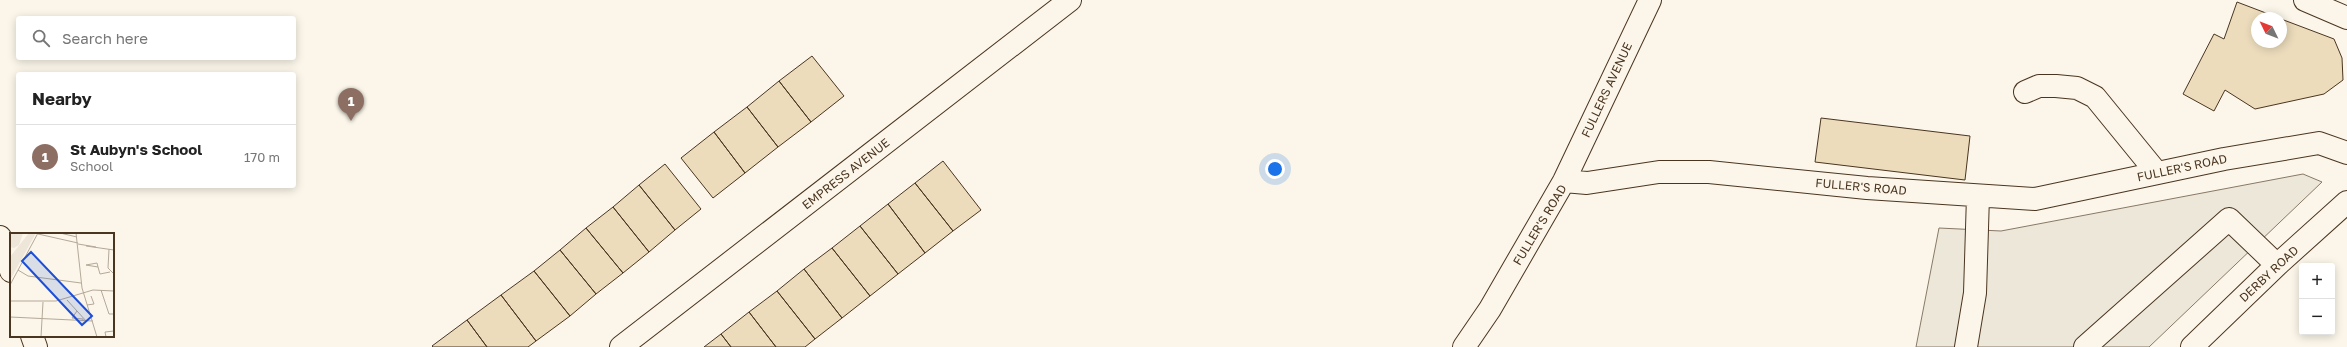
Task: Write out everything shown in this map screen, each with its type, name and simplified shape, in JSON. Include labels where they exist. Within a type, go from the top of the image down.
[{"type":"street","name":"EMPRESS AVENUE","points":[[621,347],[1070,0]]},
{"type":"street","name":"FULLERS AVENUE","points":[[1564,181],[1650,0]]},
{"type":"street","points":[[2304,0],[2347,18]]},
{"type":"street","points":[[2025,92],[2039,86],[2056,86],[2077,88],[2095,97],[2157,173]]},
{"type":"street","name":"FULLER'S ROAD","points":[[1464,347],[1490,309],[1564,181],[1587,183],[1659,172],[1709,172],[1867,188],[2035,199],[2157,173],[2318,143],[2347,153]]},
{"type":"street","points":[[1966,347],[1975,293],[1978,196]]},
{"type":"street","name":"DERBY ROAD","points":[[2192,347],[2277,265],[2347,202]]},
{"type":"street","points":[[2085,347],[2228,219],[2277,265]]},
{"type":"street","points":[[0,237],[10,268]]},
{"type":"street","points":[[32,337],[36,347]]},
{"type":"shaded area","points":[[2303,174],[2322,182],[2149,347],[1916,347],[1939,228],[2001,231]]},
{"type":"building","points":[[2237,2],[2263,12],[2251,12],[2251,48],[2287,48],[2287,21],[2334,39],[2342,58],[2343,80],[2324,94],[2255,109],[2225,90],[2214,111],[2183,94],[2214,34],[2224,39]]},
{"type":"building","points":[[812,56],[844,96],[811,122],[779,81]]},
{"type":"building","points":[[779,81],[811,122],[778,147],[747,107]]},
{"type":"building","points":[[747,107],[778,147],[745,173],[714,132]]},
{"type":"building","points":[[1821,118],[1970,136],[1965,180],[1815,162]]},
{"type":"building","points":[[714,132],[745,173],[713,198],[681,158]]},
{"type":"building","points":[[943,161],[981,210],[953,231],[915,183]]},
{"type":"building","points":[[665,164],[701,209],[675,230],[639,185]]},
{"type":"building","points":[[915,183],[953,231],[925,253],[888,204]]},
{"type":"building","points":[[639,185],[675,230],[649,252],[613,207]]},
{"type":"building","points":[[888,204],[925,253],[898,274],[860,226]]},
{"type":"building","points":[[613,207],[649,252],[623,273],[586,228]]},
{"type":"building","points":[[860,226],[898,274],[870,296],[832,248]]},
{"type":"building","points":[[586,228],[623,273],[596,294],[560,250]]},
{"type":"building","points":[[832,248],[870,296],[842,318],[804,269]]},
{"type":"building","points":[[560,250],[596,294],[570,316],[534,271]]},
{"type":"building","points":[[804,269],[842,318],[815,339],[777,291]]},
{"type":"building","points":[[534,271],[570,316],[536,341],[501,295]]},
{"type":"building","points":[[777,291],[815,339],[805,347],[776,347],[749,312]]},
{"type":"building","points":[[501,295],[536,341],[528,347],[487,347],[467,320]]},
{"type":"building","points":[[749,312],[776,347],[731,347],[721,334]]},
{"type":"building","points":[[467,320],[487,347],[432,346]]},
{"type":"building","points":[[721,334],[731,347],[704,347]]},
{"type":"place","name":"St Aubyn's School","points":[[351,121]]}]
